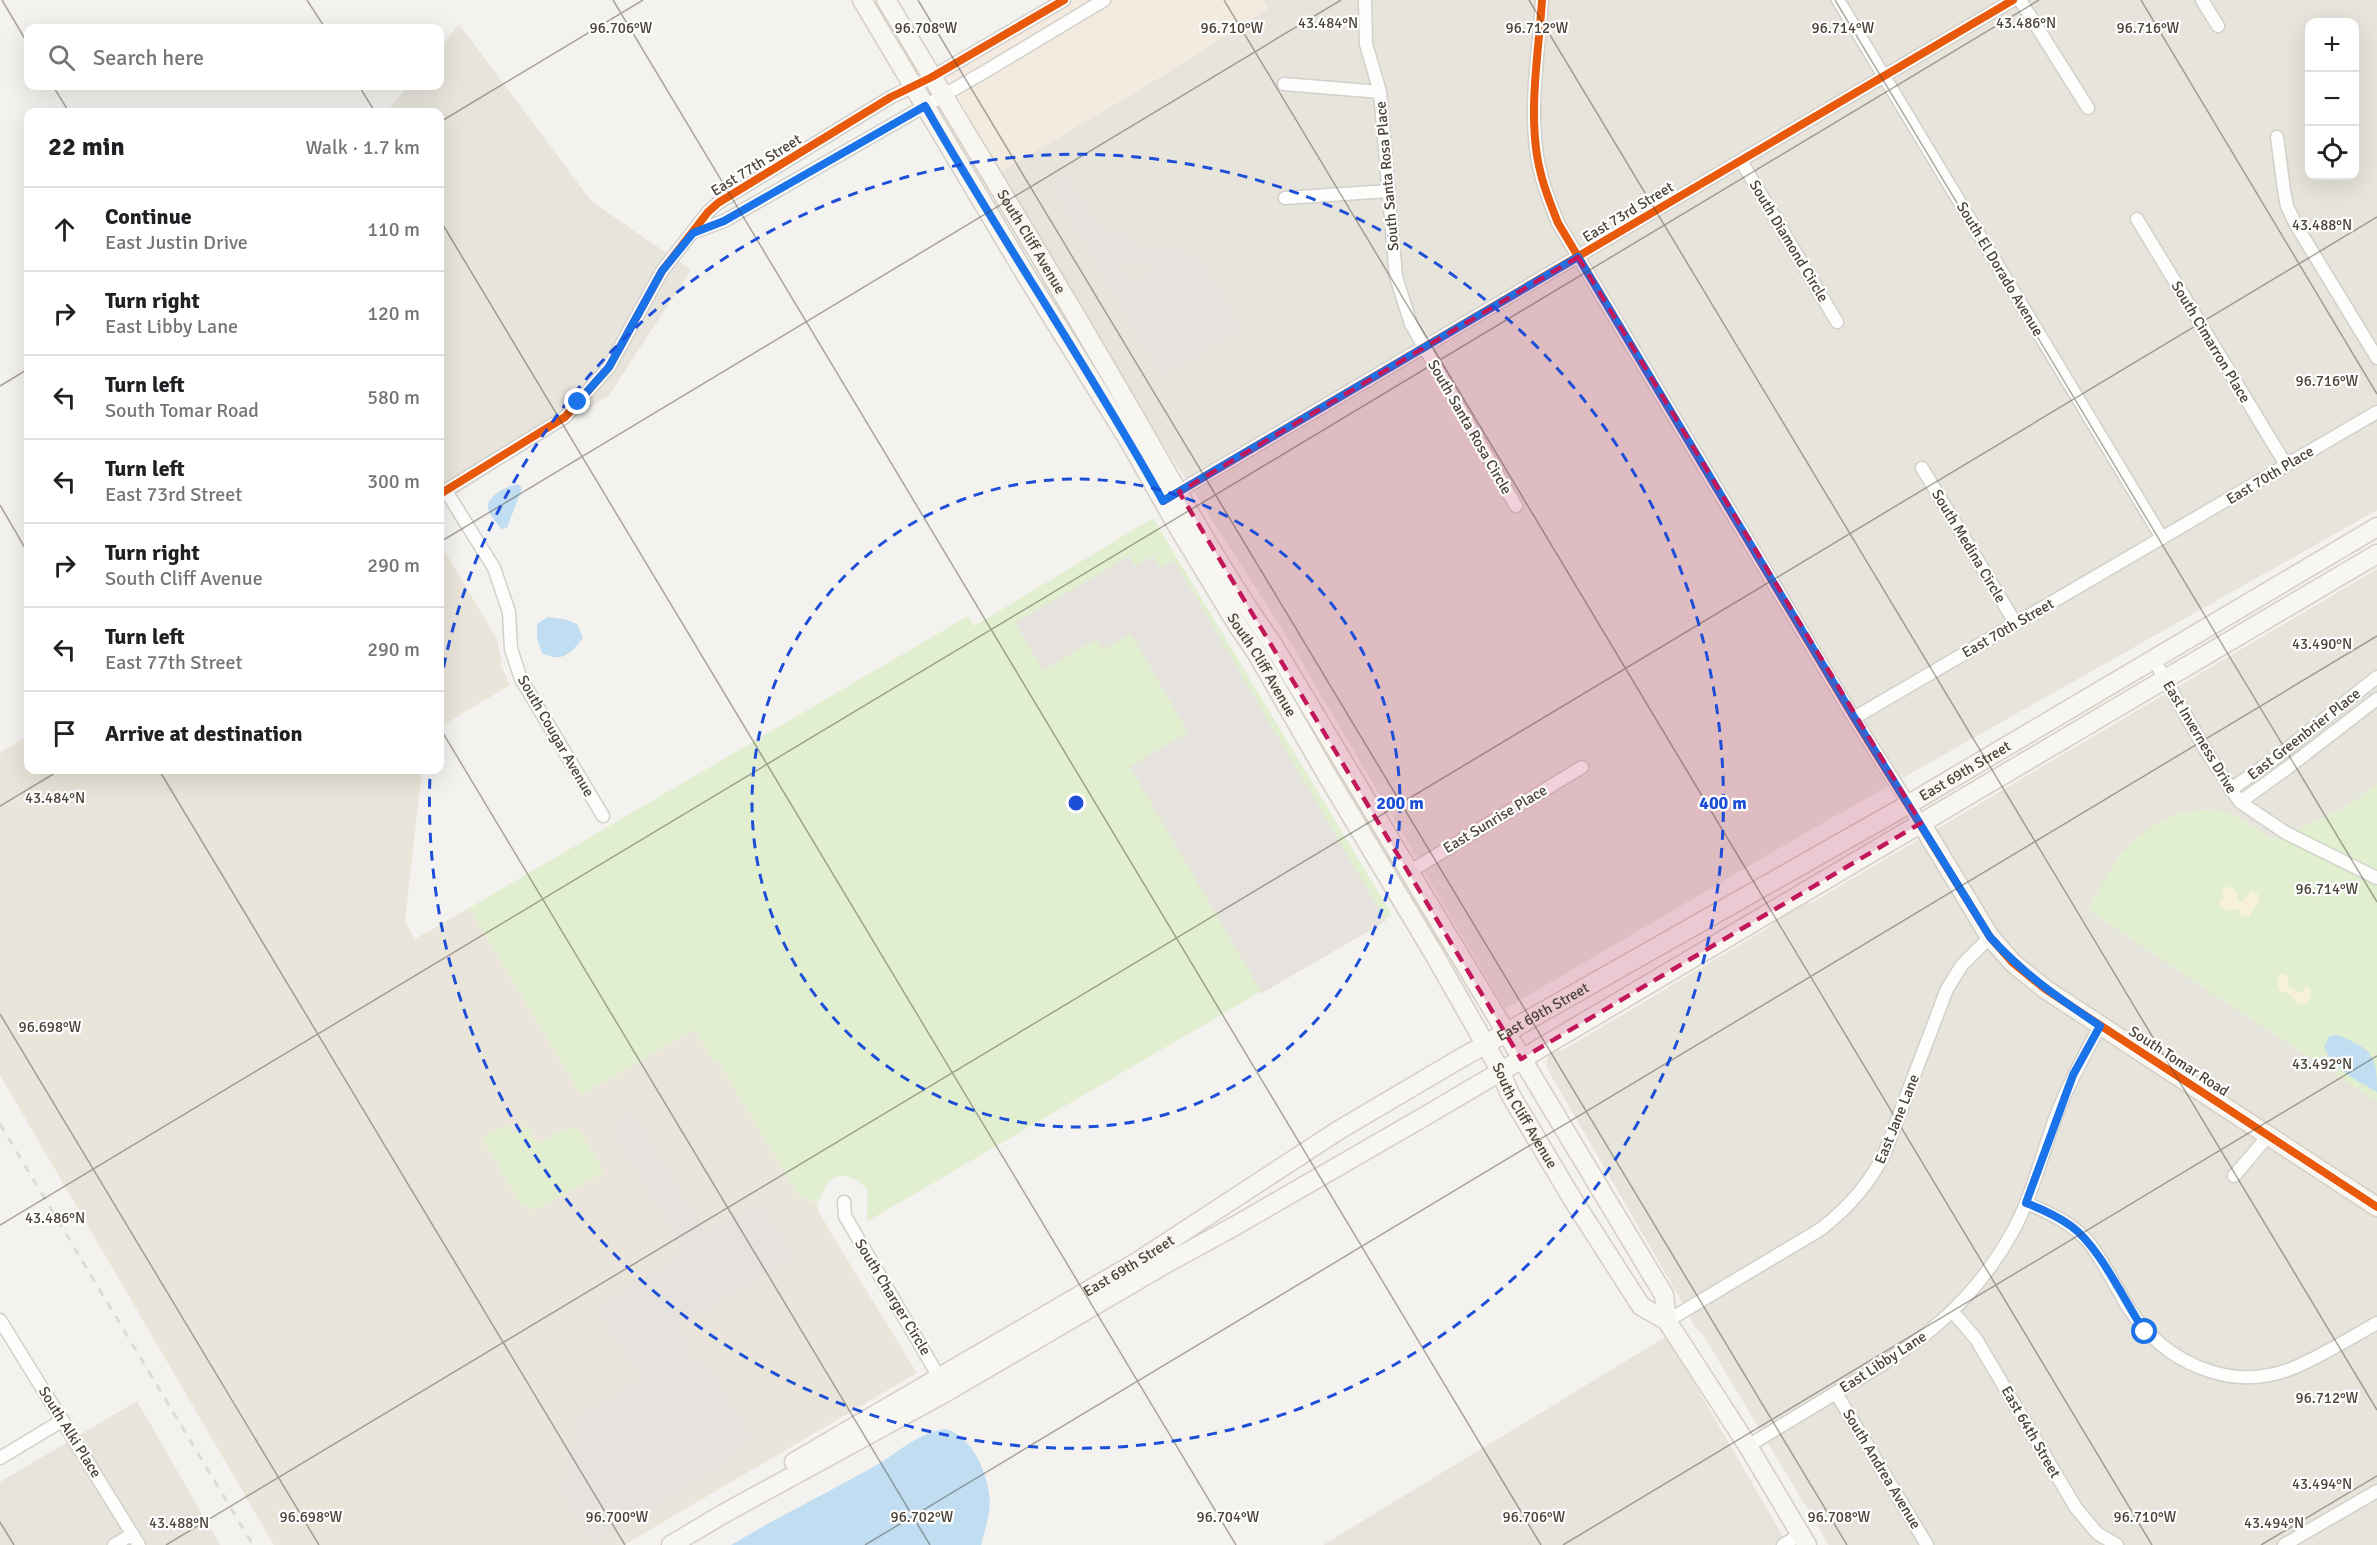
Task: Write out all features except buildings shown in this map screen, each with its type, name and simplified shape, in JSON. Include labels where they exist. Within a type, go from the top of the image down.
[{"type":"main road","name":"South Cliff Avenue","points":[[862,0],[1024,272],[1131,444],[1238,626],[1256,652],[1486,1045],[1510,1094],[1550,1161],[1641,1306],[1667,1321]]},
{"type":"main road","name":"South Cliff Avenue","points":[[886,0],[1179,492],[1664,1295],[1667,1321],[1748,1446],[1804,1540]]},
{"type":"main road","name":"East 69th Street","points":[[944,1384],[1137,1262],[1302,1153],[1486,1045],[1909,804],[2377,527]]},
{"type":"main road","name":"East 69th Street","points":[[671,1545],[723,1514],[781,1470],[1233,1227],[1427,1115],[2377,554]]},
{"type":"main road","name":"South Tomar Road","points":[[1921,823],[1990,937],[2013,963],[2044,989],[2377,1207]]},
{"type":"street","name":"East 77th Street","points":[[444,492],[565,417],[609,367],[662,271],[708,212],[730,194],[891,97],[932,77],[1064,0]]},
{"type":"street","name":"East 77th Street","points":[[693,233],[724,221],[1104,0]]},
{"type":"street","name":"South Santa Rosa Place","points":[[1365,0],[1366,44],[1380,92],[1396,277],[1411,324],[1424,348]]},
{"type":"street","name":"South Tomar Road","points":[[1542,0],[1535,94],[1536,147],[1543,186],[1558,223],[1854,717],[1921,823]]},
{"type":"street","name":"South El Dorado Avenue","points":[[1838,0],[2162,538]]},
{"type":"street","name":"East 73rd Street","points":[[1163,501],[2013,0]]},
{"type":"street","points":[[2020,0],[2088,108]]},
{"type":"street","points":[[2202,0],[2218,26]]},
{"type":"street","points":[[1284,84],[1380,92]]},
{"type":"street","points":[[2277,137],[2287,206],[2296,225],[2377,358]]},
{"type":"street","name":"South Diamond Circle","points":[[1741,161],[1837,322]]},
{"type":"street","points":[[1285,198],[1388,191]]},
{"type":"street","name":"South Cimarron Place","points":[[2137,219],[2286,465]]},
{"type":"street","name":"South Santa Rosa Circle","points":[[1424,348],[1516,506]]},
{"type":"street","name":"East 70th Place","points":[[2162,538],[2377,412]]},
{"type":"street","name":"South Medina Circle","points":[[1922,468],[2016,624]]},
{"type":"street","name":"South Cougar Avenue","points":[[444,494],[494,568],[509,612],[511,649],[520,679],[603,816]]},
{"type":"street","name":"East 70th Street","points":[[1854,717],[2162,538]]},
{"type":"street","name":"East Inverness Drive","points":[[2154,660],[2230,790],[2240,802],[2286,833],[2377,878]]},
{"type":"street","name":"East Greenbrier Place","points":[[2230,790],[2278,756],[2377,677]]},
{"type":"street","name":"East Greenbrier Place","points":[[2240,802],[2377,699]]},
{"type":"street","name":"East Sunrise Place","points":[[1408,872],[1582,767]]},
{"type":"street","name":"East Jane Lane","points":[[1667,1321],[1821,1229],[1840,1214],[1858,1194],[1875,1172],[1885,1152],[1947,989],[1962,965],[1990,937]]},
{"type":"street","name":"East Libby Lane","points":[[1748,1446],[1895,1358],[1953,1312],[1975,1289],[2013,1231],[2026,1203],[2073,1075],[2100,1026]]},
{"type":"street","points":[[2234,1176],[2269,1135]]},
{"type":"street","name":"South Charger Circle","points":[[844,1202],[844,1216],[944,1384]]},
{"type":"street","points":[[2026,1203],[2052,1214],[2073,1227],[2090,1243],[2145,1332],[2163,1347],[2207,1371],[2256,1377],[2292,1368],[2377,1323]]},
{"type":"street","name":"East 64th Street","points":[[1953,1312],[1976,1339],[2076,1508],[2097,1533],[2116,1545]]},
{"type":"street","name":"South Alki Place","points":[[0,1320],[136,1539]]},
{"type":"street","name":"South Andrea Avenue","points":[[1836,1393],[1927,1545]]},
{"type":"street","points":[[0,1458],[63,1420]]},
{"type":"street","points":[[2284,1545],[2377,1491]]},
{"type":"street","points":[[114,1545],[136,1539]]},
{"type":"street","points":[[1783,1545],[1804,1540]]},
{"type":"highlighted area","points":[[1578,257],[1921,823],[1521,1059],[1179,492]]},
{"type":"shaded area","points":[[1067,0],[1263,0],[1268,9],[1162,76],[999,173],[946,73]]},
{"type":"shaded area","points":[[1263,0],[2377,0],[2377,510],[1807,832],[1505,1009],[1283,630],[1139,407],[999,173],[1162,76],[1267,9]]},
{"type":"shaded area","points":[[459,24],[591,201],[691,270],[609,395],[444,502],[444,108],[389,108],[405,90],[444,90],[444,43]]},
{"type":"shaded area","points":[[1066,174],[1101,230],[1121,232],[1132,244],[1145,250],[1173,245],[1184,251],[1187,256],[1196,251],[1243,330],[1161,377],[1054,191],[1062,187],[1058,180]],"holes":[[[1125,260],[1148,266],[1150,273],[1131,284],[1121,266]]]},
{"type":"shaded area","points":[[444,550],[498,641],[502,668],[510,685],[444,725]]},
{"type":"shaded area","points":[[1129,556],[1135,566],[1153,556],[1160,568],[1174,560],[1386,921],[1262,993],[1130,767],[1188,732],[1131,634],[1103,650],[1097,639],[1043,670],[1015,623]]},
{"type":"shaded area","points":[[2377,569],[2377,784],[2343,809],[2271,839],[2242,819],[2207,809],[2182,813],[2160,823],[2136,839],[2118,858],[2088,909],[2217,997],[2377,1101],[2377,1545],[1829,1545],[1702,1333],[1694,1326],[1552,1077],[1546,1065],[1549,1053],[1554,1050],[1563,1050],[1768,928],[1779,918],[1805,903],[1811,903]]},
{"type":"shaded area","points":[[24,738],[24,774],[422,774],[405,921],[415,939],[469,908],[581,1095],[695,1029],[715,1063],[719,1061],[811,1202],[818,1203],[817,1208],[831,1233],[917,1373],[624,1545],[274,1545],[0,1075],[0,753]]},
{"type":"shaded area","points":[[634,1110],[706,1232],[761,1200],[796,1258],[683,1325],[694,1362],[703,1357],[755,1439],[738,1449],[732,1460],[593,1545],[559,1490],[579,1415],[639,1379],[599,1314],[603,1302],[683,1254],[612,1132],[614,1121]]},
{"type":"shaded area","points":[[1667,1336],[1788,1545],[1323,1545]]},
{"type":"shaded area","points":[[137,1401],[220,1545],[0,1545],[0,1482]]},
{"type":"green space","points":[[1153,518],[1392,915],[868,1221],[867,1189],[849,1177],[838,1176],[829,1181],[818,1203],[800,1197],[719,1062],[715,1064],[695,1029],[581,1095],[469,908],[968,616],[974,626]]},
{"type":"green space","points":[[2377,784],[2377,1101],[2088,910],[2110,870],[2128,847],[2139,836],[2165,820],[2194,811],[2223,812],[2242,820],[2272,839],[2343,809]]},
{"type":"green space","points":[[507,1124],[513,1133],[526,1125],[537,1144],[569,1127],[580,1131],[604,1172],[536,1210],[522,1206],[482,1138]]},
{"type":"sand","points":[[2229,886],[2238,893],[2237,899],[2242,902],[2251,891],[2257,893],[2260,899],[2249,917],[2240,915],[2238,909],[2226,911],[2219,903],[2224,897],[2221,894],[2223,889]]},
{"type":"sand","points":[[2280,973],[2287,975],[2289,987],[2294,988],[2298,993],[2302,992],[2305,986],[2309,987],[2311,996],[2306,1005],[2298,1005],[2291,995],[2279,990],[2277,981]]},
{"type":"water","points":[[518,484],[522,488],[507,528],[501,529],[489,512],[489,502],[497,493]]},
{"type":"water","points":[[548,617],[564,619],[577,624],[583,638],[570,652],[561,657],[542,653],[537,639],[537,624]]},
{"type":"water","points":[[2338,1035],[2359,1045],[2371,1055],[2376,1070],[2377,1092],[2347,1074],[2329,1055],[2324,1047],[2329,1036]]},
{"type":"water","points":[[946,1429],[955,1433],[970,1446],[984,1473],[990,1506],[981,1545],[731,1545],[873,1467],[926,1434]]},
{"type":"railway","points":[[0,1124],[253,1545]]},
{"type":"cycle path","points":[[444,492],[565,417],[609,367],[662,271],[708,212],[718,203],[891,97],[932,77],[1064,0]]},
{"type":"cycle path","points":[[1542,0],[1534,93],[1534,130],[1537,158],[1547,195],[1558,223],[1854,718],[1990,937],[2013,963],[2045,989],[2377,1207]]},
{"type":"cycle path","points":[[1163,501],[2013,0]]},
{"type":"route","points":[[578,402],[609,367],[662,271],[693,233],[724,221],[925,106],[1024,272],[1131,444],[1163,501],[1578,257],[1854,717],[1990,937],[2013,963],[2044,989],[2100,1026],[2073,1075],[2026,1203],[2052,1214],[2073,1227],[2090,1243],[2145,1332]]}]
